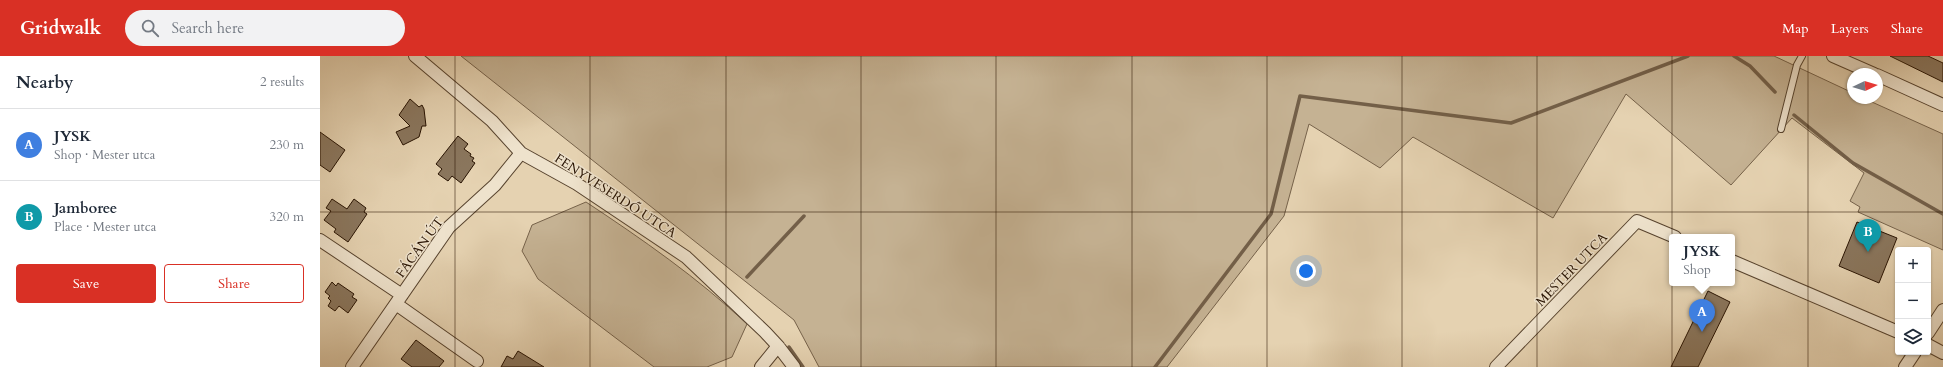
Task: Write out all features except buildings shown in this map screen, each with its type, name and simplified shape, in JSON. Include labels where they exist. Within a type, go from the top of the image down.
[{"type":"street","name":"FENYVESERDŐ UTCA","points":[[415,56],[492,121],[521,153],[577,184],[686,257],[778,346],[794,367]]},
{"type":"street","points":[[1833,56],[1860,68]]},
{"type":"street","points":[[1883,78],[1943,105]]},
{"type":"street","name":"FÁCÁN ÚT","points":[[352,367],[449,227],[495,185],[521,153]]},
{"type":"street","name":"MESTER UTCA","points":[[1496,367],[1637,221],[1669,234]]},
{"type":"street","points":[[320,240],[477,361]]},
{"type":"street","points":[[1735,262],[1895,331]]},
{"type":"street","points":[[1931,328],[1943,310]]},
{"type":"street","points":[[761,367],[778,346]]},
{"type":"street","points":[[1931,347],[1943,353]]},
{"type":"street","points":[[1905,367],[1913,355]]},
{"type":"lane","points":[[1781,129],[1797,65],[1802,56]]},
{"type":"shaded area","points":[[461,56],[1774,56],[1847,90],[1847,104],[1876,104],[1943,134],[1943,250],[1858,212],[1860,207],[1850,201],[1864,173],[1792,118],[1731,185],[1626,94],[1553,218],[1413,137],[1380,168],[1309,124],[1284,216],[1167,367],[819,367],[794,320]]},
{"type":"shaded area","points":[[586,202],[628,230],[689,275],[747,324],[732,357],[707,367],[654,367],[538,279],[522,251],[532,225]]},
{"type":"waterway","points":[[1155,367],[1271,214],[1300,96],[1511,123],[1688,56]]},
{"type":"waterway","points":[[1734,56],[1750,66],[1775,92]]},
{"type":"waterway","points":[[1794,115],[1853,163],[1943,214]]},
{"type":"waterway","points":[[747,277],[804,216]]},
{"type":"waterway","points":[[789,347],[803,367]]},
{"type":"place","name":"Jamboree","points":[[1868,252]]},
{"type":"place","name":"JYSK","points":[[1702,332]]}]
